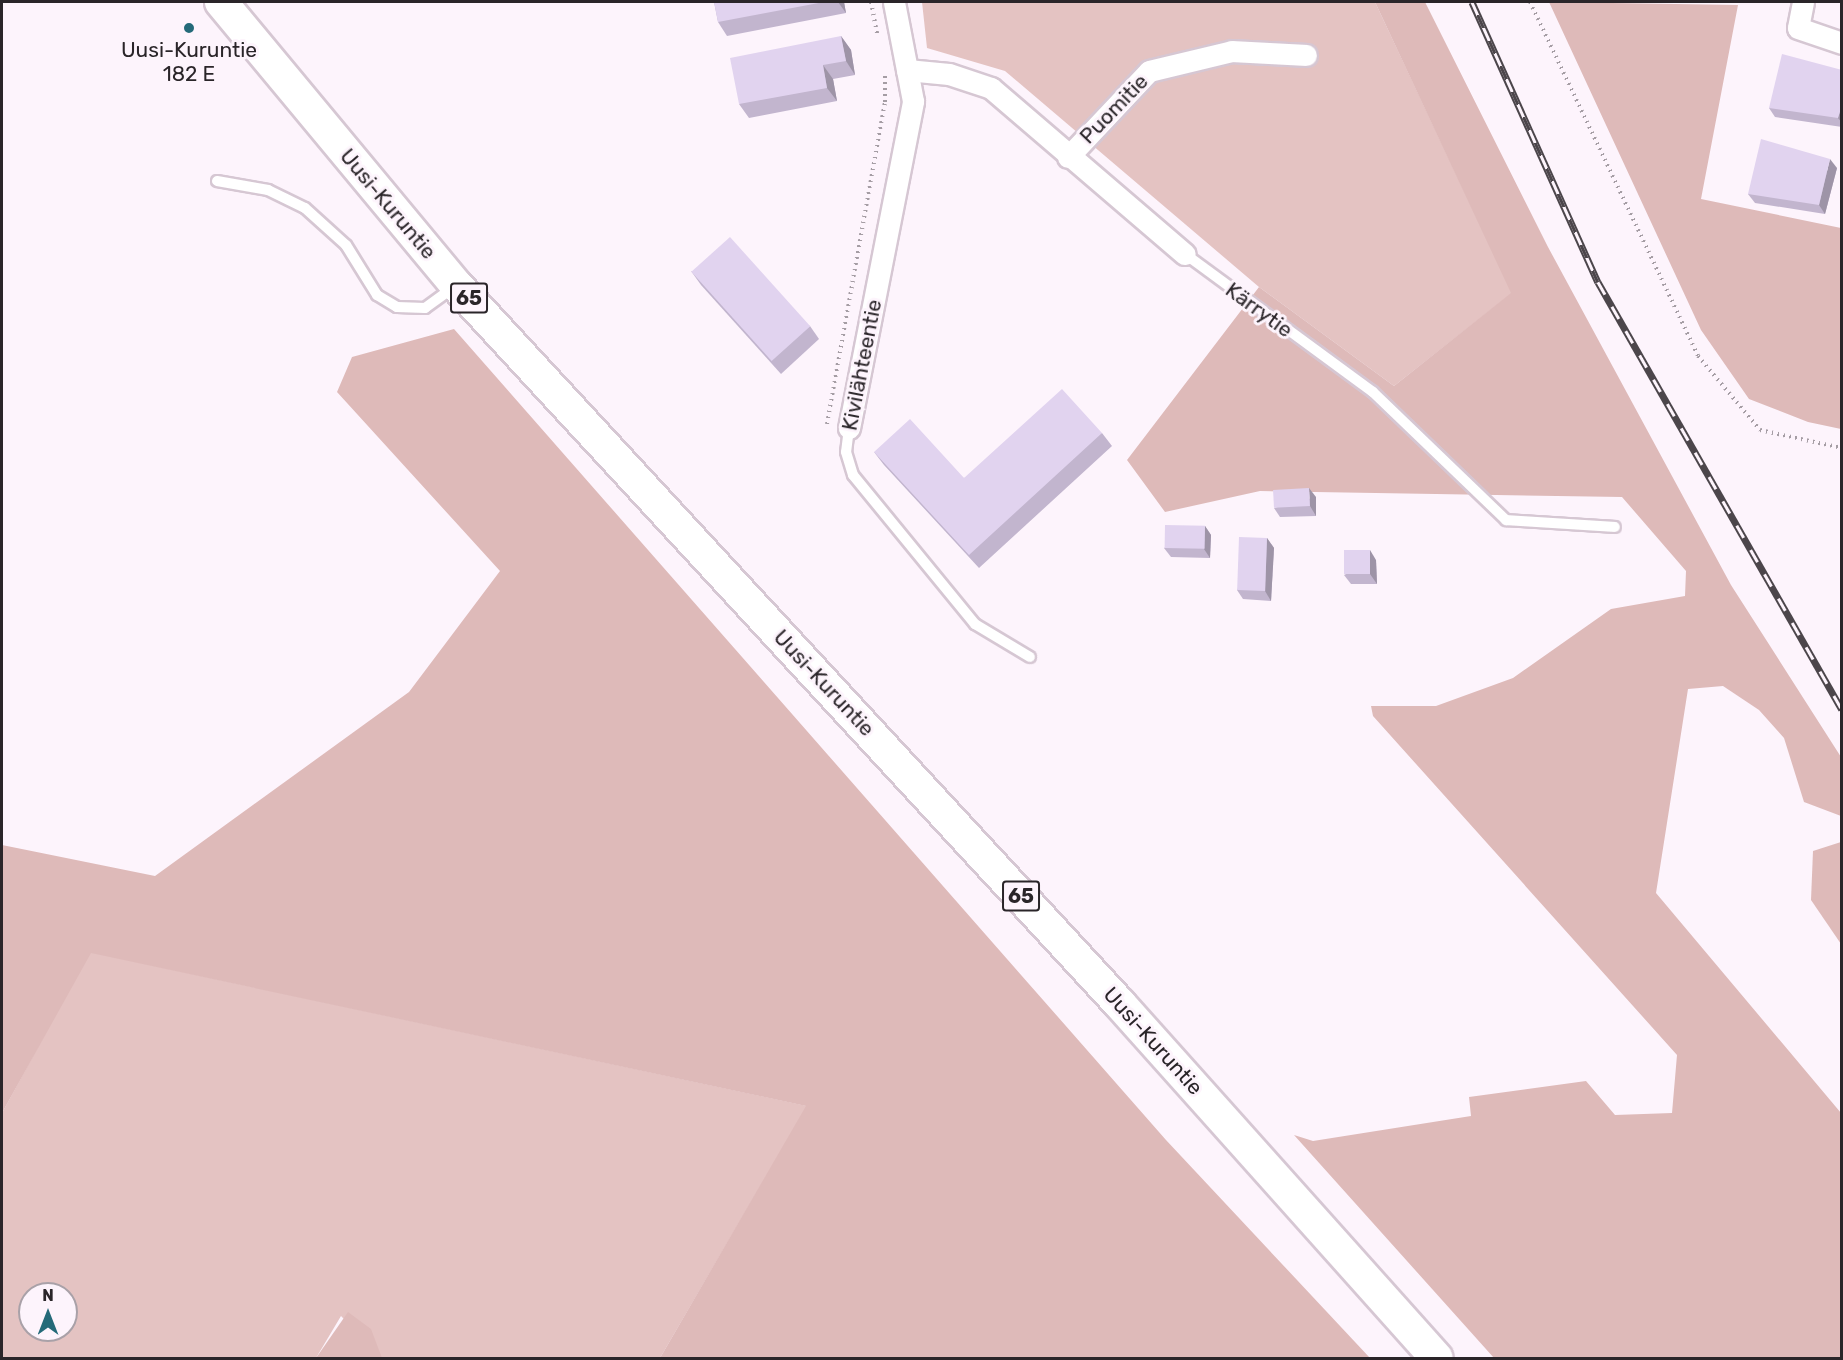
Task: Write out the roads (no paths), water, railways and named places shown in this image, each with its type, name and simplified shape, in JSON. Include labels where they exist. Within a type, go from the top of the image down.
[{"type":"main road","name":"Uusi-Kuruntie","points":[[221,2],[456,285],[1120,1004],[1436,1359]]},
{"type":"street","name":"Kivilähteentie","points":[[849,428],[913,101],[894,2]]},
{"type":"street","points":[[1803,2],[1797,28],[1842,43]]},
{"type":"street","name":"Puomitie","points":[[1068,156],[1149,71],[1233,51],[1306,55]]},
{"type":"street","name":"Kärrytie","points":[[907,70],[949,74],[991,88],[1185,254]]},
{"type":"lane","points":[[217,181],[268,190],[305,208],[346,245],[377,295],[397,307],[425,308],[456,285]]},
{"type":"lane","name":"Kärrytie","points":[[1185,254],[1373,392],[1506,520],[1615,527]]},
{"type":"lane","name":"Kivilähteentie","points":[[849,428],[846,452],[853,475],[975,624],[1030,657]]},
{"type":"railway","points":[[1472,2],[1598,282],[1842,709]]},
{"type":"place","name":"Uusi-Kuruntie 182 E","points":[[189,28]]}]
